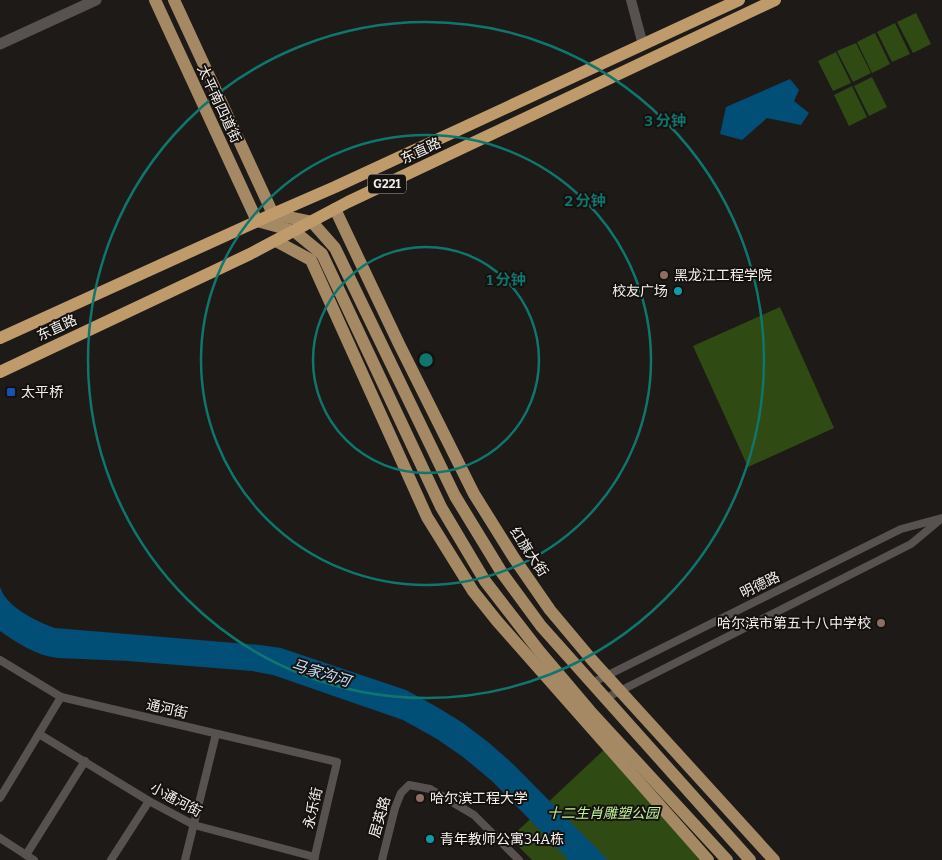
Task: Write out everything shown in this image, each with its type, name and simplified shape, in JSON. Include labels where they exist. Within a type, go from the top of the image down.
[{"type":"highway","name":"东直路","points":[[0,338],[335,187],[739,0]]},
{"type":"highway","name":"东直路","points":[[0,372],[276,241],[335,209],[776,0]]},
{"type":"main road","points":[[0,44],[96,0]]},
{"type":"main road","name":"太平南四道街","points":[[155,0],[256,221]]},
{"type":"main road","name":"太平南四道街","points":[[174,0],[273,214]]},
{"type":"main road","name":"红旗大街","points":[[335,209],[399,344],[474,494],[514,558],[550,610],[606,676],[774,860]]},
{"type":"main road","points":[[273,214],[312,222],[335,248],[455,496],[502,573],[535,618],[750,860]]},
{"type":"main road","points":[[256,221],[294,231],[322,254],[441,507],[485,581],[540,652],[590,711],[726,860]]},
{"type":"main road","points":[[276,241],[311,260],[427,517],[473,591],[496,621],[708,860]]},
{"type":"street","points":[[631,0],[643,45]]},
{"type":"street","name":"明德路","points":[[592,682],[901,529],[942,518]]},
{"type":"street","name":"明德路","points":[[606,698],[911,544],[942,518]]},
{"type":"street","name":"通河街","points":[[0,660],[61,697],[337,762]]},
{"type":"street","points":[[0,798],[61,697]]},
{"type":"street","name":"小通河街","points":[[39,734],[149,801],[194,825],[314,858]]},
{"type":"street","points":[[185,860],[216,734]]},
{"type":"street","points":[[26,855],[85,761]]},
{"type":"street","name":"永乐街","points":[[314,858],[337,762]]},
{"type":"street","name":"居英路","points":[[382,860],[395,808],[401,793],[409,785],[430,789],[474,814],[519,860]]},
{"type":"street","points":[[111,860],[149,801]]},
{"type":"street","points":[[0,838],[34,860]]},
{"type":"green space","points":[[916,13],[931,44],[913,53],[897,22]]},
{"type":"green space","points":[[895,23],[910,54],[892,62],[877,32]]},
{"type":"green space","points":[[875,33],[890,64],[872,73],[857,42]]},
{"type":"green space","points":[[856,43],[871,73],[853,82],[837,51]]},
{"type":"green space","points":[[836,52],[851,83],[833,91],[818,61]]},
{"type":"green space","points":[[872,77],[887,107],[869,116],[854,86]]},
{"type":"green space","points":[[852,86],[867,117],[849,126],[834,95]]},
{"type":"green space","points":[[780,307],[834,428],[748,467],[693,346]]},
{"type":"green space","name":"十二生肖雕塑公园","points":[[608,746],[704,860],[532,860],[510,838]]},
{"type":"water","points":[[790,79],[799,90],[794,101],[809,113],[801,125],[767,118],[742,140],[720,134],[726,107]]},
{"type":"water","name":"马家沟河","points":[[0,587],[10,603],[22,612],[55,628],[281,648],[406,690],[463,723],[488,742],[513,764],[608,860],[569,860],[492,781],[437,739],[403,720],[273,675],[252,671],[128,661],[58,658],[35,652],[0,631]]},
{"type":"place","name":"黑龙江工程学院","points":[[664,275]]},
{"type":"place","name":"校友广场","points":[[678,291]]},
{"type":"place","name":"太平桥","points":[[11,392]]},
{"type":"place","name":"哈尔滨市第五十八中学校","points":[[881,623]]},
{"type":"place","name":"哈尔滨工程大学","points":[[420,798]]},
{"type":"place","name":"青年教师公寓34A栋","points":[[430,839]]}]
